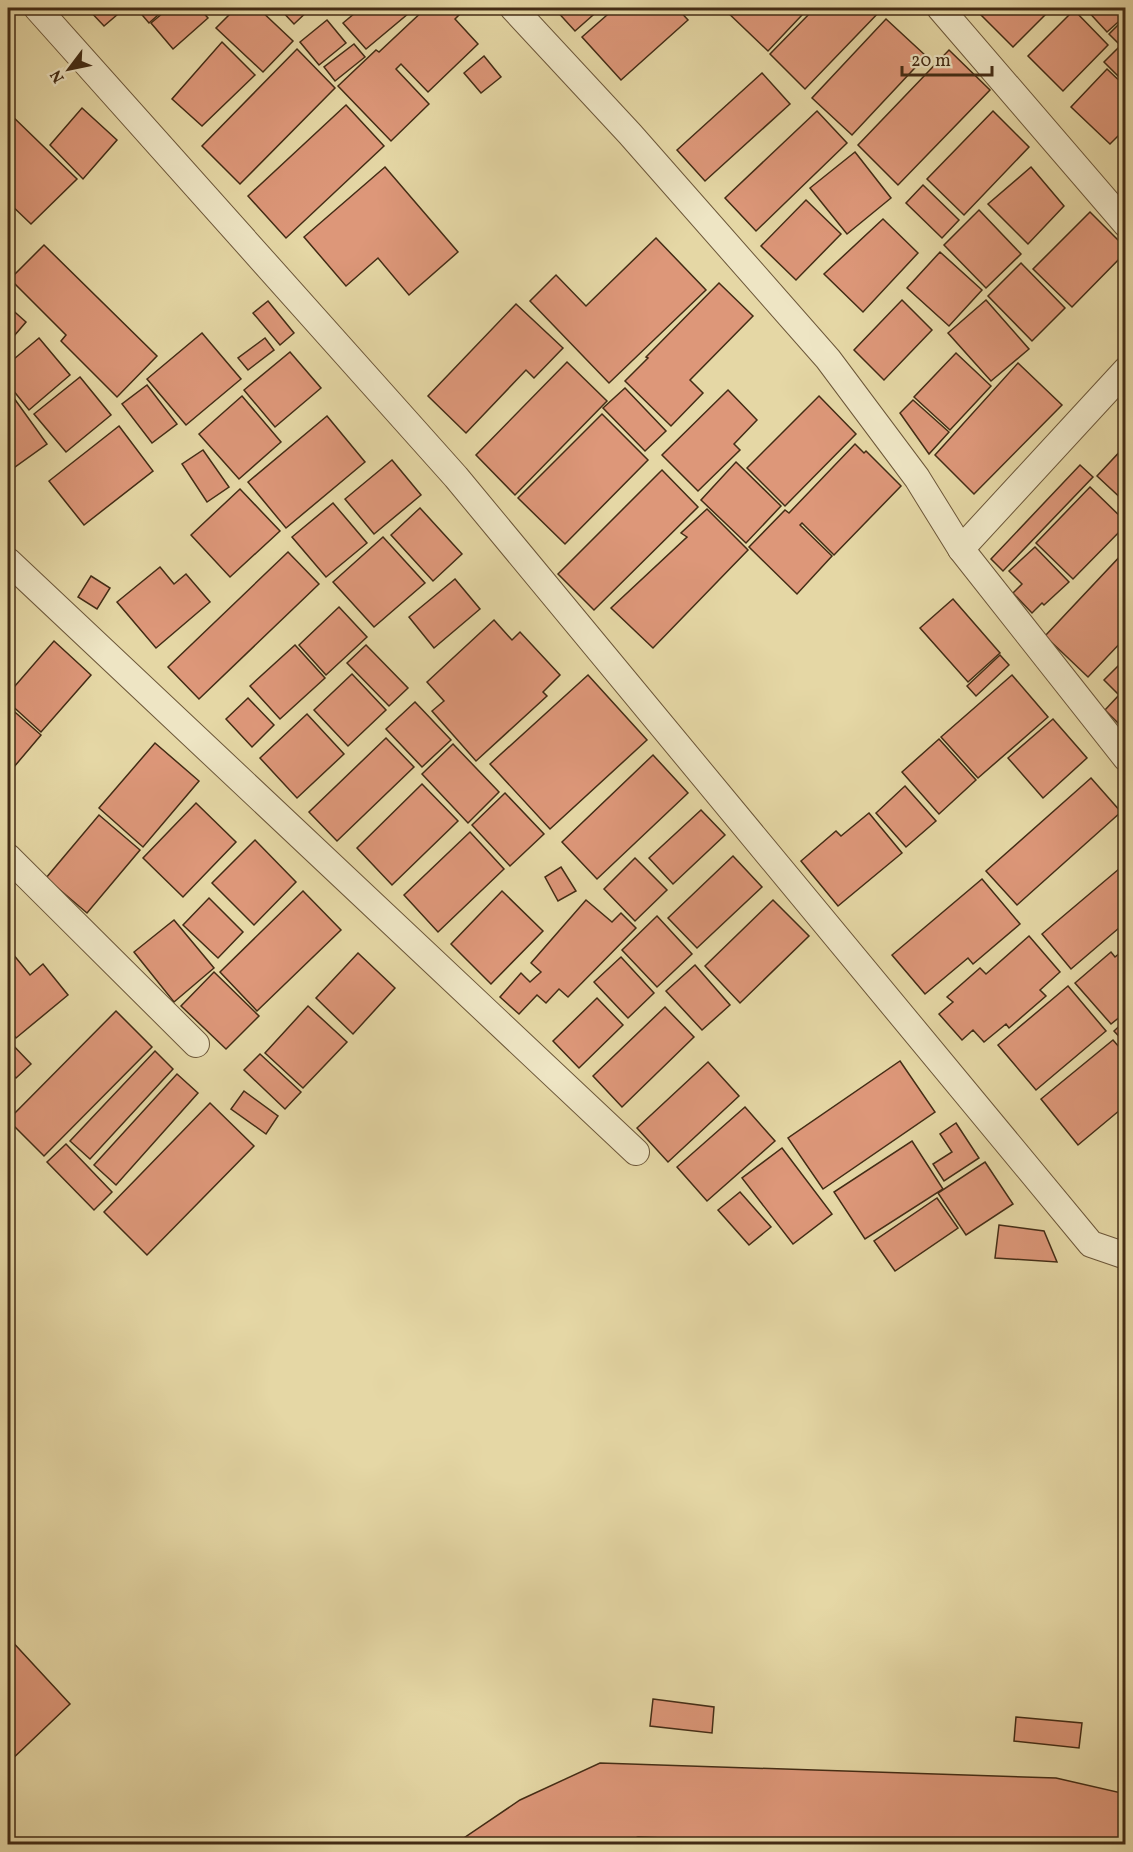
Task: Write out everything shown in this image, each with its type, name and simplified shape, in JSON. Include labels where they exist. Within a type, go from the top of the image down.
[{"type":"street","points":[[37,8],[456,477],[1091,1244],[1125,1256]]},
{"type":"street","points":[[513,8],[630,134],[828,358],[916,478],[960,549],[1125,758]]},
{"type":"street","points":[[940,8],[1125,224]]},
{"type":"street","points":[[960,549],[1125,370]]},
{"type":"street","points":[[8,561],[636,1152]]},
{"type":"street","points":[[8,856],[196,1044]]},
{"type":"building","points":[[87,8],[125,8],[104,26]]},
{"type":"building","points":[[166,8],[149,23],[137,9]]},
{"type":"building","points":[[169,8],[199,8],[208,18],[173,49],[151,23]]},
{"type":"building","points":[[236,8],[258,8],[293,41],[263,72],[216,28]]},
{"type":"building","points":[[279,8],[311,8],[294,24]]},
{"type":"building","points":[[361,8],[415,8],[366,49],[343,23]]},
{"type":"building","points":[[426,8],[451,8],[459,15],[455,19],[478,44],[428,92],[401,64],[396,69],[429,104],[391,141],[338,86]]},
{"type":"building","points":[[554,8],[601,8],[575,31]]},
{"type":"building","points":[[615,8],[677,8],[688,20],[621,80],[582,37]]},
{"type":"building","points":[[723,8],[795,8],[802,15],[768,51]]},
{"type":"building","points":[[815,8],[883,8],[805,89],[770,54]]},
{"type":"building","points":[[974,8],[1052,8],[1013,47]]},
{"type":"building","points":[[1085,8],[1126,8],[1126,15],[1107,32]]},
{"type":"building","points":[[1074,10],[1108,45],[1063,91],[1028,56]]},
{"type":"building","points":[[886,19],[926,56],[852,135],[812,98]]},
{"type":"building","points":[[1124,19],[1126,21],[1126,51],[1109,34]]},
{"type":"building","points":[[327,20],[346,43],[319,65],[300,42]]},
{"type":"building","points":[[222,42],[255,75],[202,126],[172,99]]},
{"type":"building","points":[[354,44],[365,57],[335,81],[324,67]]},
{"type":"building","points":[[1119,47],[1126,54],[1126,84],[1104,62]]},
{"type":"building","points":[[297,49],[335,88],[240,184],[202,146]]},
{"type":"building","points":[[949,50],[990,90],[898,185],[858,145]]},
{"type":"building","points":[[484,56],[501,77],[481,93],[464,73]]},
{"type":"building","points":[[1107,69],[1126,87],[1126,128],[1110,144],[1071,107]]},
{"type":"building","points":[[762,73],[790,104],[705,181],[677,150]]},
{"type":"building","points":[[346,105],[384,146],[286,238],[248,196]]},
{"type":"building","points":[[82,108],[117,140],[83,179],[50,145]]},
{"type":"building","points":[[817,111],[847,143],[756,231],[725,198]]},
{"type":"building","points":[[993,111],[1029,147],[964,215],[927,179]]},
{"type":"building","points":[[8,112],[77,179],[31,224],[8,202]]},
{"type":"building","points":[[855,152],[891,198],[847,234],[810,188]]},
{"type":"building","points":[[385,167],[458,252],[409,295],[378,258],[346,286],[304,237]]},
{"type":"building","points":[[1031,167],[1064,206],[1028,244],[988,204]]},
{"type":"building","points":[[923,185],[959,220],[942,238],[906,203]]},
{"type":"building","points":[[806,200],[841,234],[796,280],[761,246]]},
{"type":"building","points":[[979,210],[1021,254],[986,288],[944,245]]},
{"type":"building","points":[[1090,212],[1126,248],[1126,252],[1072,307],[1033,269]]},
{"type":"building","points":[[883,219],[918,253],[863,312],[824,274]]},
{"type":"building","points":[[656,238],[706,290],[609,383],[530,301],[556,275],[586,306]]},
{"type":"building","points":[[44,245],[157,356],[117,397],[61,341],[66,335],[10,279]]},
{"type":"building","points":[[940,252],[982,290],[949,326],[907,288]]},
{"type":"building","points":[[1021,263],[1065,308],[1032,341],[988,296]]},
{"type":"building","points":[[719,283],[753,316],[690,380],[703,393],[671,426],[625,381]]},
{"type":"building","points":[[902,300],[932,330],[884,380],[854,350]]},
{"type":"building","points":[[986,300],[1029,349],[991,381],[948,333]]},
{"type":"building","points":[[268,301],[294,333],[280,345],[253,313]]},
{"type":"building","points":[[516,304],[563,348],[534,378],[526,370],[466,433],[428,396]]},
{"type":"building","points":[[8,306],[26,322],[8,343]]},
{"type":"building","points":[[202,333],[241,379],[186,425],[147,379]]},
{"type":"building","points":[[39,338],[70,375],[29,410],[8,384],[8,364]]},
{"type":"building","points":[[265,338],[274,350],[248,370],[238,358]]},
{"type":"building","points":[[290,352],[321,388],[275,427],[244,390]]},
{"type":"building","points":[[956,353],[991,386],[950,430],[914,397]]},
{"type":"building","points":[[567,362],[607,401],[515,495],[476,455]]},
{"type":"building","points":[[1018,363],[1062,405],[974,494],[935,455]]},
{"type":"building","points":[[80,377],[111,415],[66,452],[34,414]]},
{"type":"building","points":[[147,385],[177,424],[152,443],[122,404]]},
{"type":"building","points":[[625,388],[666,431],[645,451],[603,408]]},
{"type":"building","points":[[728,390],[757,420],[734,444],[740,450],[698,491],[662,455]]},
{"type":"building","points":[[11,394],[47,444],[8,472],[8,396]]},
{"type":"building","points":[[242,396],[281,442],[239,479],[199,434]]},
{"type":"building","points":[[819,396],[856,434],[785,506],[747,468]]},
{"type":"building","points":[[913,400],[949,432],[929,454],[900,413]]},
{"type":"building","points":[[602,414],[648,460],[565,544],[518,498]]},
{"type":"building","points":[[327,416],[365,462],[286,528],[248,482]]},
{"type":"building","points":[[119,426],[153,471],[84,525],[49,481]]},
{"type":"building","points":[[855,444],[864,453],[866,451],[901,486],[834,555],[802,523],[800,525],[832,556],[797,594],[749,547],[785,510],[789,513]]},
{"type":"building","points":[[1126,445],[1126,503],[1097,476]]},
{"type":"building","points":[[203,450],[229,487],[207,502],[182,464]]},
{"type":"building","points":[[392,460],[421,495],[374,534],[345,499]]},
{"type":"building","points":[[736,462],[781,506],[746,543],[701,500]]},
{"type":"building","points":[[1080,465],[1093,477],[1003,571],[991,559]]},
{"type":"building","points":[[662,470],[698,507],[594,610],[558,574]]},
{"type":"building","points":[[1090,487],[1126,522],[1126,525],[1073,579],[1036,543]]},
{"type":"building","points":[[240,489],[280,531],[230,577],[191,535]]},
{"type":"building","points":[[333,503],[367,543],[326,577],[292,537]]},
{"type":"building","points":[[420,508],[462,554],[433,581],[391,535]]},
{"type":"building","points":[[707,509],[748,550],[653,648],[611,608],[687,537],[681,533]]},
{"type":"building","points":[[383,537],[425,583],[374,627],[333,582]]},
{"type":"building","points":[[1035,547],[1069,582],[1032,613],[1013,593],[1022,584],[1009,571]]},
{"type":"building","points":[[1126,550],[1126,637],[1088,677],[1045,636]]},
{"type":"building","points":[[288,552],[319,584],[199,699],[168,667]]},
{"type":"building","points":[[160,567],[174,584],[186,574],[210,602],[156,648],[117,602]]},
{"type":"building","points":[[91,576],[110,588],[97,609],[78,597]]},
{"type":"building","points":[[455,579],[480,609],[434,648],[409,617]]},
{"type":"building","points":[[953,599],[1000,653],[968,682],[920,628]]},
{"type":"building","points":[[339,607],[367,637],[326,675],[299,645]]},
{"type":"building","points":[[494,620],[512,640],[520,632],[560,675],[543,692],[547,696],[476,761],[432,711],[444,701],[427,682]]},
{"type":"building","points":[[54,641],[91,675],[41,732],[8,702],[8,694]]},
{"type":"building","points":[[295,645],[325,678],[280,719],[250,686]]},
{"type":"building","points":[[366,645],[408,688],[389,706],[347,663]]},
{"type":"building","points":[[1000,655],[1009,665],[976,696],[967,686]]},
{"type":"building","points":[[1126,658],[1126,731],[1105,710],[1119,695],[1104,680]]},
{"type":"building","points":[[352,674],[386,710],[348,746],[314,710]]},
{"type":"building","points":[[588,675],[647,740],[550,829],[490,764]]},
{"type":"building","points":[[1012,675],[1048,717],[978,778],[941,737]]},
{"type":"building","points":[[248,698],[274,725],[252,747],[226,719]]},
{"type":"building","points":[[415,702],[451,740],[422,767],[386,729]]},
{"type":"building","points":[[8,706],[41,735],[8,774]]},
{"type":"building","points":[[307,714],[344,754],[297,798],[260,758]]},
{"type":"building","points":[[1053,719],[1087,758],[1043,798],[1008,758]]},
{"type":"building","points":[[386,738],[414,767],[337,841],[309,812]]},
{"type":"building","points":[[939,739],[976,780],[939,814],[902,772]]},
{"type":"building","points":[[155,743],[199,781],[143,847],[99,808]]},
{"type":"building","points":[[453,744],[499,792],[468,823],[422,774]]},
{"type":"building","points":[[653,755],[688,793],[597,879],[562,842]]},
{"type":"building","points":[[1091,778],[1121,812],[1017,905],[986,871]]},
{"type":"building","points":[[422,784],[458,821],[392,885],[357,848]]},
{"type":"building","points":[[905,786],[936,821],[906,847],[876,813]]},
{"type":"building","points":[[505,793],[544,834],[510,866],[472,825]]},
{"type":"building","points":[[196,803],[236,842],[183,897],[143,858]]},
{"type":"building","points":[[701,810],[725,835],[673,884],[649,858]]},
{"type":"building","points":[[869,813],[902,853],[838,906],[801,861],[836,831],[841,836]]},
{"type":"building","points":[[99,815],[140,850],[87,913],[46,878]]},
{"type":"building","points":[[470,832],[504,869],[438,932],[404,895]]},
{"type":"building","points":[[255,840],[296,882],[254,925],[212,883]]},
{"type":"building","points":[[733,856],[762,887],[697,948],[668,918]]},
{"type":"building","points":[[635,858],[667,890],[635,921],[604,889]]},
{"type":"building","points":[[1126,863],[1126,922],[1071,969],[1042,934]]},
{"type":"building","points":[[561,867],[576,891],[558,901],[545,877]]},
{"type":"building","points":[[982,879],[1020,924],[973,964],[968,958],[925,994],[892,955]]},
{"type":"building","points":[[303,891],[341,930],[257,1011],[220,972]]},
{"type":"building","points":[[502,891],[543,931],[491,984],[451,944]]},
{"type":"building","points":[[209,898],[243,932],[218,958],[183,925]]},
{"type":"building","points":[[586,900],[612,922],[621,913],[636,928],[568,997],[559,989],[546,1003],[537,995],[519,1014],[500,997],[521,973],[530,982],[541,972],[531,963]]},
{"type":"building","points":[[773,900],[809,936],[740,1003],[705,966]]},
{"type":"building","points":[[657,916],[692,954],[657,987],[622,950]]},
{"type":"building","points":[[174,920],[214,968],[174,1002],[134,952]]},
{"type":"building","points":[[1029,936],[1060,972],[1040,990],[1046,996],[1009,1028],[1006,1024],[984,1042],[973,1030],[962,1040],[939,1014],[953,1002],[947,997],[980,968],[986,974]]},
{"type":"building","points":[[8,948],[30,975],[43,964],[68,995],[16,1038],[8,1027]]},
{"type":"building","points":[[1126,948],[1126,1012],[1111,1024],[1075,983],[1111,952],[1115,957]]},
{"type":"building","points":[[358,953],[395,988],[353,1034],[316,998]]},
{"type":"building","points":[[621,957],[654,993],[628,1018],[594,982]]},
{"type":"building","points":[[695,965],[730,1005],[702,1030],[666,991]]},
{"type":"building","points":[[214,972],[259,1016],[226,1049],[181,1006]]},
{"type":"building","points":[[1068,986],[1106,1031],[1036,1090],[998,1045]]},
{"type":"building","points":[[597,998],[623,1025],[579,1068],[553,1041]]},
{"type":"building","points":[[308,1006],[347,1042],[303,1088],[265,1053]]},
{"type":"building","points":[[665,1007],[694,1037],[622,1107],[593,1076]]},
{"type":"building","points":[[116,1011],[152,1047],[44,1156],[8,1120]]},
{"type":"building","points":[[1126,1020],[1126,1044],[1114,1031]]},
{"type":"building","points":[[8,1040],[31,1064],[16,1078],[8,1070]]},
{"type":"building","points":[[1113,1040],[1126,1055],[1126,1105],[1078,1145],[1041,1099]]},
{"type":"building","points":[[155,1051],[173,1069],[90,1159],[70,1141]]},
{"type":"building","points":[[260,1054],[301,1092],[285,1109],[244,1070]]},
{"type":"building","points":[[900,1061],[935,1112],[823,1189],[788,1138]]},
{"type":"building","points":[[708,1062],[739,1096],[668,1162],[637,1128]]},
{"type":"building","points":[[177,1074],[198,1093],[116,1185],[94,1165]]},
{"type":"building","points":[[244,1091],[278,1116],[266,1134],[231,1109]]},
{"type":"building","points":[[210,1103],[254,1146],[147,1255],[104,1212]]},
{"type":"building","points":[[745,1107],[775,1141],[707,1201],[677,1167]]},
{"type":"building","points":[[956,1123],[979,1158],[944,1181],[933,1164],[952,1152],[940,1134]]},
{"type":"building","points":[[912,1141],[943,1189],[865,1239],[834,1192]]},
{"type":"building","points":[[66,1144],[112,1192],[94,1210],[47,1162]]},
{"type":"building","points":[[782,1148],[832,1214],[793,1244],[742,1178]]},
{"type":"building","points":[[985,1162],[1013,1204],[966,1235],[938,1193]]},
{"type":"building","points":[[740,1192],[771,1227],[749,1245],[718,1210]]},
{"type":"building","points":[[937,1198],[958,1228],[895,1271],[874,1241]]},
{"type":"building","points":[[999,1225],[1044,1231],[1057,1262],[995,1258]]},
{"type":"building","points":[[8,1637],[70,1704],[8,1763]]},
{"type":"building","points":[[653,1699],[714,1707],[712,1733],[650,1726]]},
{"type":"building","points":[[1016,1717],[1082,1723],[1079,1748],[1014,1741]]},
{"type":"building","points":[[600,1763],[1056,1778],[1126,1794],[1126,1844],[819,1844],[638,1837],[618,1844],[455,1844],[520,1800]]}]
